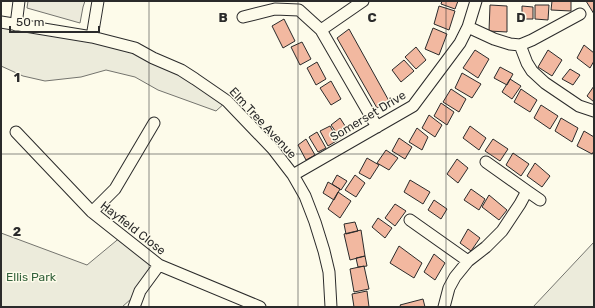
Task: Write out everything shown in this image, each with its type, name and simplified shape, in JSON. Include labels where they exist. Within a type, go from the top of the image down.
[{"type":"street","points":[[16,25],[19,1]]},
{"type":"street","points":[[92,37],[98,1]]},
{"type":"street","points":[[321,30],[363,1]]},
{"type":"street","name":"Somerset Drive","points":[[293,175],[413,106],[460,43],[468,27],[476,1]]},
{"type":"street","points":[[243,17],[275,9],[299,10],[321,30],[377,127]]},
{"type":"street","points":[[468,27],[494,39],[510,44],[520,45],[580,14]]},
{"type":"street","name":"Elm Tree Avenue","points":[[1,22],[92,37],[135,48],[153,58],[181,70],[227,101],[273,149],[293,175],[305,196],[324,251],[328,272],[331,307]]},
{"type":"street","points":[[520,45],[532,71],[545,83],[579,106],[594,111]]},
{"type":"street","points":[[92,212],[115,189],[154,123]]},
{"type":"street","name":"Hayfield Close","points":[[16,132],[92,212],[159,266],[260,307]]},
{"type":"street","points":[[486,162],[540,200]]},
{"type":"street","points":[[444,307],[448,288],[455,277],[468,261],[486,247],[502,231],[527,191]]},
{"type":"street","points":[[410,220],[468,261]]},
{"type":"street","points":[[134,307],[140,291],[159,266]]},
{"type":"green space","points":[[1,21],[128,45],[227,101],[216,111],[158,90],[135,77],[106,70],[81,77],[45,81],[23,76],[1,66]]},
{"type":"green space","name":"Ellis Park","points":[[1,233],[87,265],[122,236],[159,265],[140,291],[122,307],[1,307]]},
{"type":"green space","points":[[594,242],[594,307],[533,307]]},
{"type":"shaded area","points":[[28,1],[85,1],[80,23],[27,8]]},
{"type":"building","points":[[442,1],[458,1],[455,9],[441,4]]},
{"type":"building","points":[[552,1],[571,1],[571,11],[551,10]]},
{"type":"building","points":[[586,1],[594,1],[594,14]]},
{"type":"building","points":[[490,5],[507,6],[507,32],[489,31]]},
{"type":"building","points":[[535,5],[549,5],[548,20],[535,19]]},
{"type":"building","points":[[439,6],[455,11],[449,30],[434,24]]},
{"type":"building","points":[[522,6],[533,7],[533,19],[522,19]]},
{"type":"building","points":[[284,19],[295,41],[283,48],[272,26]]},
{"type":"building","points":[[433,28],[447,34],[439,55],[425,49]]},
{"type":"building","points":[[349,29],[389,101],[377,108],[337,38]]},
{"type":"building","points":[[302,42],[311,59],[300,65],[291,47]]},
{"type":"building","points":[[584,45],[594,53],[594,61],[590,68],[577,58]]},
{"type":"building","points":[[416,47],[426,60],[416,69],[405,57]]},
{"type":"building","points":[[475,50],[489,59],[478,78],[463,68]]},
{"type":"building","points":[[548,50],[562,60],[552,76],[538,67]]},
{"type":"building","points":[[404,60],[414,71],[401,82],[392,70]]},
{"type":"building","points":[[317,62],[326,79],[316,85],[307,68]]},
{"type":"building","points":[[500,67],[513,74],[507,85],[494,78]]},
{"type":"building","points":[[570,69],[580,75],[573,85],[562,79]]},
{"type":"building","points":[[462,73],[481,84],[472,98],[455,88]]},
{"type":"building","points":[[510,79],[521,86],[512,99],[502,92]]},
{"type":"building","points":[[331,81],[341,99],[331,105],[320,88]]},
{"type":"building","points":[[594,86],[594,102],[587,96]]},
{"type":"building","points":[[451,89],[466,99],[459,112],[443,102]]},
{"type":"building","points":[[521,89],[537,100],[530,112],[514,102]]},
{"type":"building","points":[[441,103],[454,112],[447,125],[434,116]]},
{"type":"building","points":[[541,105],[558,116],[550,129],[534,118]]},
{"type":"building","points":[[429,115],[442,125],[435,137],[422,128]]},
{"type":"building","points":[[340,118],[349,132],[340,138],[331,125]]},
{"type":"building","points":[[561,118],[578,128],[572,142],[555,131]]},
{"type":"building","points":[[330,126],[338,140],[328,146],[320,131]]},
{"type":"building","points":[[470,126],[486,138],[479,150],[463,138]]},
{"type":"building","points":[[417,128],[428,137],[422,150],[409,142]]},
{"type":"building","points":[[584,131],[594,137],[594,151],[592,154],[577,146]]},
{"type":"building","points":[[317,132],[326,148],[318,152],[309,137]]},
{"type":"building","points":[[399,138],[412,147],[405,159],[392,151]]},
{"type":"building","points":[[306,139],[315,155],[306,160],[298,145]]},
{"type":"building","points":[[493,139],[508,149],[500,161],[485,151]]},
{"type":"building","points":[[386,150],[398,158],[389,170],[377,163]]},
{"type":"building","points":[[513,153],[529,164],[521,176],[506,165]]},
{"type":"building","points":[[367,158],[379,165],[370,179],[359,173]]},
{"type":"building","points":[[457,159],[468,168],[458,183],[447,174]]},
{"type":"building","points":[[535,163],[550,176],[542,187],[527,176]]},
{"type":"building","points":[[337,175],[347,181],[341,190],[332,184]]},
{"type":"building","points":[[355,175],[365,183],[356,197],[345,190]]},
{"type":"building","points":[[410,180],[430,192],[423,204],[404,192]]},
{"type":"building","points":[[328,182],[340,189],[334,200],[323,193]]},
{"type":"building","points":[[471,189],[485,199],[479,210],[464,200]]},
{"type":"building","points":[[338,192],[351,201],[340,218],[328,209]]},
{"type":"building","points":[[489,195],[507,210],[499,220],[482,207]]},
{"type":"building","points":[[434,200],[447,209],[441,219],[428,210]]},
{"type":"building","points":[[395,204],[406,211],[395,226],[385,218]]},
{"type":"building","points":[[378,218],[392,228],[385,238],[372,227]]},
{"type":"building","points":[[355,222],[358,231],[346,234],[344,224]]},
{"type":"building","points":[[468,229],[480,238],[471,251],[460,243]]},
{"type":"building","points":[[361,230],[365,256],[350,260],[344,234]]},
{"type":"building","points":[[399,246],[422,263],[414,278],[390,263]]},
{"type":"building","points":[[434,254],[445,263],[435,280],[424,272]]},
{"type":"building","points":[[365,256],[367,266],[358,267],[356,258]]},
{"type":"building","points":[[364,266],[369,289],[354,292],[350,269]]},
{"type":"building","points":[[367,291],[369,307],[354,307],[352,294]]},
{"type":"building","points":[[423,299],[425,307],[401,307],[400,305]]}]
